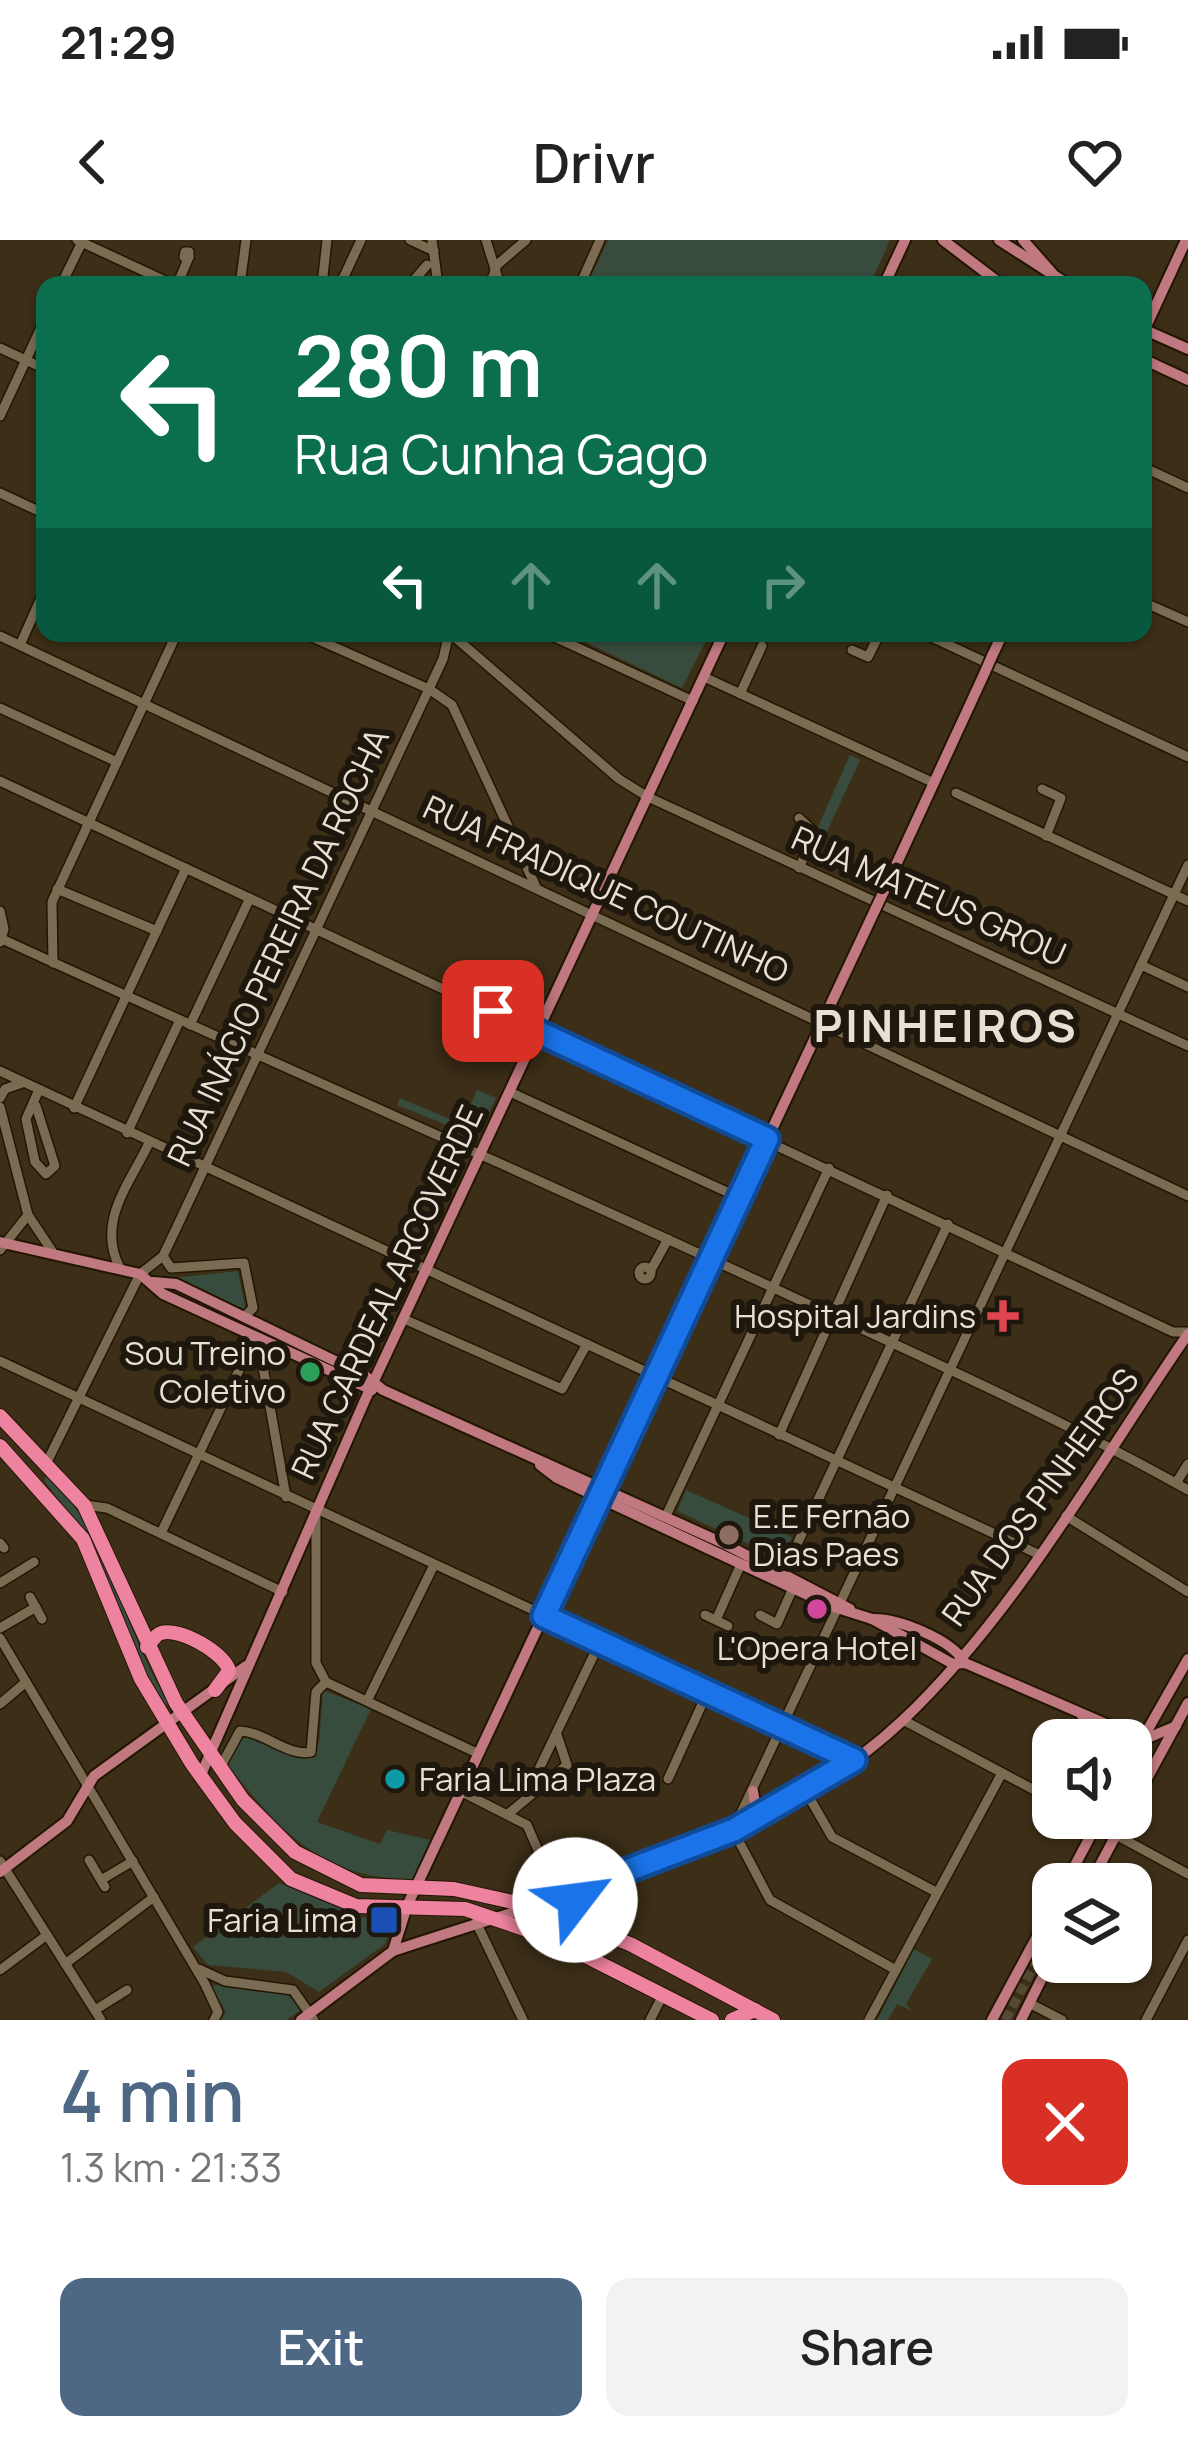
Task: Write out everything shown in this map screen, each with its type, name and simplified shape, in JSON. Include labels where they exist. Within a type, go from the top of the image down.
[{"type":"highway","points":[[0,1416],[84,1504],[106,1544],[147,1648],[182,1712],[220,1767],[260,1820],[310,1862],[361,1885],[454,1888],[531,1906],[598,1931],[773,2020]]},
{"type":"highway","points":[[0,1443],[29,1469],[46,1464]]},
{"type":"highway","points":[[0,1443],[82,1539],[165,1724],[200,1777],[243,1832],[291,1880],[356,1906],[407,1906],[480,1918],[566,1944],[712,2020]]},
{"type":"highway","points":[[147,1648],[157,1634],[167,1632],[220,1654],[229,1671],[215,1690]]},
{"type":"highway","points":[[576,1890],[578,1910],[598,1931]]},
{"type":"highway","points":[[680,2002],[700,2001],[702,1982]]},
{"type":"highway","points":[[732,2020],[739,2012],[754,2010]]},
{"type":"main road","points":[[888,276],[905,240]]},
{"type":"main road","points":[[943,240],[990,276]]},
{"type":"main road","points":[[999,240],[1053,276]]},
{"type":"main road","points":[[1023,240],[1054,276]]},
{"type":"main road","points":[[1152,313],[1186,240]]},
{"type":"main road","points":[[1152,334],[1188,350]]},
{"type":"main road","points":[[1152,363],[1188,380]]},
{"type":"main road","name":"RUA CARDEAL ARCOVERDE","points":[[316,1511],[720,642]]},
{"type":"main road","points":[[393,1951],[407,1906],[999,642]]},
{"type":"main road","points":[[1,1243],[140,1274],[244,1317],[741,1564],[846,1607]]},
{"type":"main road","points":[[159,1281],[164,1294],[375,1386]]},
{"type":"main road","name":"RUA DOS PINHEIROS","points":[[308,2018],[393,1951],[480,1918],[531,1906],[734,1830],[854,1760],[903,1720],[960,1660],[1040,1555],[1188,1333]]},
{"type":"main road","points":[[603,1493],[666,1516],[846,1607],[1086,1719]]},
{"type":"main road","points":[[200,1777],[316,1511]]},
{"type":"main road","points":[[1152,1724],[1188,1659]]},
{"type":"main road","points":[[2,1868],[67,1821],[88,1784],[248,1664]]},
{"type":"main road","points":[[1152,1770],[1188,1702]]},
{"type":"main road","points":[[1082,1716],[1101,1719]]},
{"type":"main road","points":[[1152,1736],[1176,1726]]},
{"type":"main road","points":[[753,1791],[755,1803],[767,1811]]},
{"type":"main road","points":[[992,2020],[1032,1946]]},
{"type":"main road","points":[[1021,2020],[1039,1983]]},
{"type":"street","points":[[241,276],[246,240]]},
{"type":"street","points":[[323,276],[327,240]]},
{"type":"street","points":[[344,276],[361,240]]},
{"type":"street","points":[[410,240],[434,245],[437,276]]},
{"type":"street","points":[[486,240],[493,271]]},
{"type":"street","points":[[493,271],[526,240]]},
{"type":"street","points":[[584,276],[600,240]]},
{"type":"street","points":[[65,276],[81,241],[145,276]]},
{"type":"street","points":[[180,276],[189,257]]},
{"type":"street","points":[[418,276],[427,265]]},
{"type":"street","points":[[0,416],[36,338]]},
{"type":"street","points":[[0,348],[36,365]]},
{"type":"street","points":[[1152,471],[1188,488]]},
{"type":"street","points":[[0,493],[36,510]]},
{"type":"street","points":[[1152,606],[1188,622]]},
{"type":"street","points":[[20,645],[36,609]]},
{"type":"street","name":"RUA FRADIQUE COUTINHO","points":[[0,636],[824,1019],[1188,1196]]},
{"type":"street","points":[[53,963],[50,912],[57,889],[173,642]]},
{"type":"street","points":[[323,642],[429,689],[457,713],[536,887]]},
{"type":"street","name":"RUA INÁCIO PEREIRA DA ROCHA","points":[[140,1274],[163,1256],[448,642]]},
{"type":"street","name":"RUA MATEUS GROU","points":[[458,642],[619,779],[648,797],[1188,1046]]},
{"type":"street","points":[[565,642],[693,700]]},
{"type":"street","points":[[852,650],[868,657],[876,642]]},
{"type":"street","points":[[942,642],[1188,757]]},
{"type":"street","points":[[740,694],[762,646]]},
{"type":"street","points":[[446,651],[465,649]]},
{"type":"street","points":[[704,677],[934,783]]},
{"type":"street","points":[[0,708],[117,762]]},
{"type":"street","points":[[0,781],[186,868],[248,903],[317,929],[1173,1332],[1188,1333]]},
{"type":"street","points":[[1042,789],[1061,798],[1046,836]]},
{"type":"street","points":[[956,794],[1188,901]]},
{"type":"street","points":[[799,818],[815,832],[799,868]]},
{"type":"street","points":[[896,1970],[770,1900],[734,1830],[846,1607],[1188,865]]},
{"type":"street","points":[[74,1108],[186,868]]},
{"type":"street","points":[[57,889],[157,931]]},
{"type":"street","points":[[127,1133],[248,903]]},
{"type":"street","points":[[0,911],[1,940],[482,1151],[1112,1447],[1188,1490]]},
{"type":"street","points":[[1141,965],[1188,987]]},
{"type":"street","points":[[0,1071],[1040,1555]]},
{"type":"street","points":[[22,1083],[5,1089],[0,1102],[28,1215],[52,1251]]},
{"type":"street","points":[[510,1091],[740,1198]]},
{"type":"street","points":[[36,1106],[45,1120],[55,1166],[46,1174],[37,1166],[27,1129],[28,1113],[36,1106],[38,1092]]},
{"type":"street","points":[[120,1268],[111,1251],[111,1220],[148,1143]]},
{"type":"street","points":[[666,1516],[829,1168]]},
{"type":"street","points":[[779,1436],[887,1196]]},
{"type":"street","points":[[1,1243],[28,1215]]},
{"type":"street","points":[[784,1572],[948,1224]]},
{"type":"street","points":[[651,1270],[668,1238]]},
{"type":"street","points":[[163,1256],[167,1267],[176,1268],[244,1264],[253,1308],[244,1317]]},
{"type":"street","points":[[159,1281],[176,1268]]},
{"type":"street","points":[[46,1464],[140,1274]]},
{"type":"street","points":[[404,1319],[562,1388],[587,1344]]},
{"type":"street","points":[[161,1533],[255,1337]]},
{"type":"street","points":[[274,1345],[265,1352],[263,1370],[286,1497]]},
{"type":"street","points":[[244,1360],[263,1370]]},
{"type":"street","points":[[0,1361],[854,1760]]},
{"type":"street","points":[[1176,1484],[1188,1464]]},
{"type":"street","points":[[84,1504],[107,1508],[283,1592]]},
{"type":"street","name":"RUA CARDEAL ARCOVERDE","points":[[220,1767],[240,1731],[256,1733],[298,1754],[310,1752],[316,1692],[326,1682],[316,1663],[316,1511]]},
{"type":"street","points":[[1066,1516],[1188,1592]]},
{"type":"street","points":[[0,1583],[34,1562]]},
{"type":"street","points":[[728,1626],[710,1618],[741,1564]]},
{"type":"street","points":[[367,1701],[434,1565]]},
{"type":"street","points":[[777,1624],[793,1588]]},
{"type":"street","points":[[0,1628],[33,1602],[42,1619]]},
{"type":"street","points":[[760,1616],[792,1631]]},
{"type":"street","points":[[1,1642],[194,1966],[216,2016]]},
{"type":"street","points":[[513,1816],[600,1642]]},
{"type":"street","points":[[0,1704],[26,1682]]},
{"type":"street","points":[[326,1682],[479,1754]]},
{"type":"street","points":[[668,1778],[708,1691]]},
{"type":"street","points":[[903,1720],[1032,1789]]},
{"type":"street","points":[[523,1798],[569,1760],[557,1735]]},
{"type":"street","points":[[869,2020],[1002,1773]]},
{"type":"street","points":[[805,1790],[832,1837],[936,1892]]},
{"type":"street","points":[[461,1792],[513,1816],[533,1834],[558,1896]]},
{"type":"street","points":[[1123,1839],[1188,1874]]},
{"type":"street","points":[[89,1860],[103,1883],[133,1862]]},
{"type":"street","points":[[2,1868],[98,2015],[128,1990]]},
{"type":"street","points":[[65,1964],[154,1897]]},
{"type":"street","points":[[480,1918],[523,2020]]},
{"type":"street","points":[[0,1970],[47,1935]]},
{"type":"street","points":[[1146,2020],[1188,1940]]},
{"type":"street","points":[[194,1966],[225,1981],[293,1990],[308,2018]]},
{"type":"street","points":[[650,2020],[664,1993]]},
{"type":"street","points":[[1029,2003],[1062,2020]]},
{"type":"green space","points":[[608,240],[890,240],[874,276],[591,276]]},
{"type":"green space","points":[[585,642],[705,642],[682,688]]},
{"type":"green space","points":[[850,755],[860,760],[813,862],[804,858]]},
{"type":"green space","points":[[477,1090],[496,1098],[477,1137],[397,1105],[400,1098],[462,1124]]},
{"type":"green space","points":[[238,1271],[246,1312],[173,1278]]},
{"type":"green space","points":[[50,1475],[102,1557],[168,1703],[160,1708],[93,1546],[44,1480]]},
{"type":"green space","points":[[686,1490],[792,1537],[782,1559],[677,1511]]},
{"type":"green space","points":[[323,1690],[371,1709],[317,1822],[380,1844],[387,1830],[431,1840],[414,1879],[353,1871],[328,1861],[285,1830],[226,1763],[236,1736],[247,1732],[292,1756],[311,1758],[319,1742]]},
{"type":"green space","points":[[279,1883],[360,1917],[395,1921],[385,1944],[319,1992],[286,1972],[208,1965],[193,1947]]},
{"type":"green space","points":[[914,1949],[932,1959],[906,2004],[912,2011],[897,2004],[888,2020],[877,2020]]},
{"type":"green space","points":[[210,1985],[278,1988],[304,2008],[286,2020],[218,2020],[226,2012]]},
{"type":"tunnel","points":[[1005,2020],[1032,1969]]},
{"type":"place","name":"Hospital Jardins","points":[[1003,1316]]},
{"type":"place","name":"Sou Treino Coletivo","points":[[310,1372]]},
{"type":"place","name":"E.E Fernão Dias Paes","points":[[729,1535]]},
{"type":"place","name":"L'Opera Hotel","points":[[817,1609]]},
{"type":"place","name":"Faria Lima Plaza","points":[[395,1779]]},
{"type":"place","name":"Faria Lima","points":[[384,1920]]},
{"type":"district","name":"PINHEIROS","points":[[946,1026]]},
{"type":"route","points":[[493,1011],[767,1139],[544,1616],[854,1760],[734,1830],[576,1890],[575,1900]]}]
